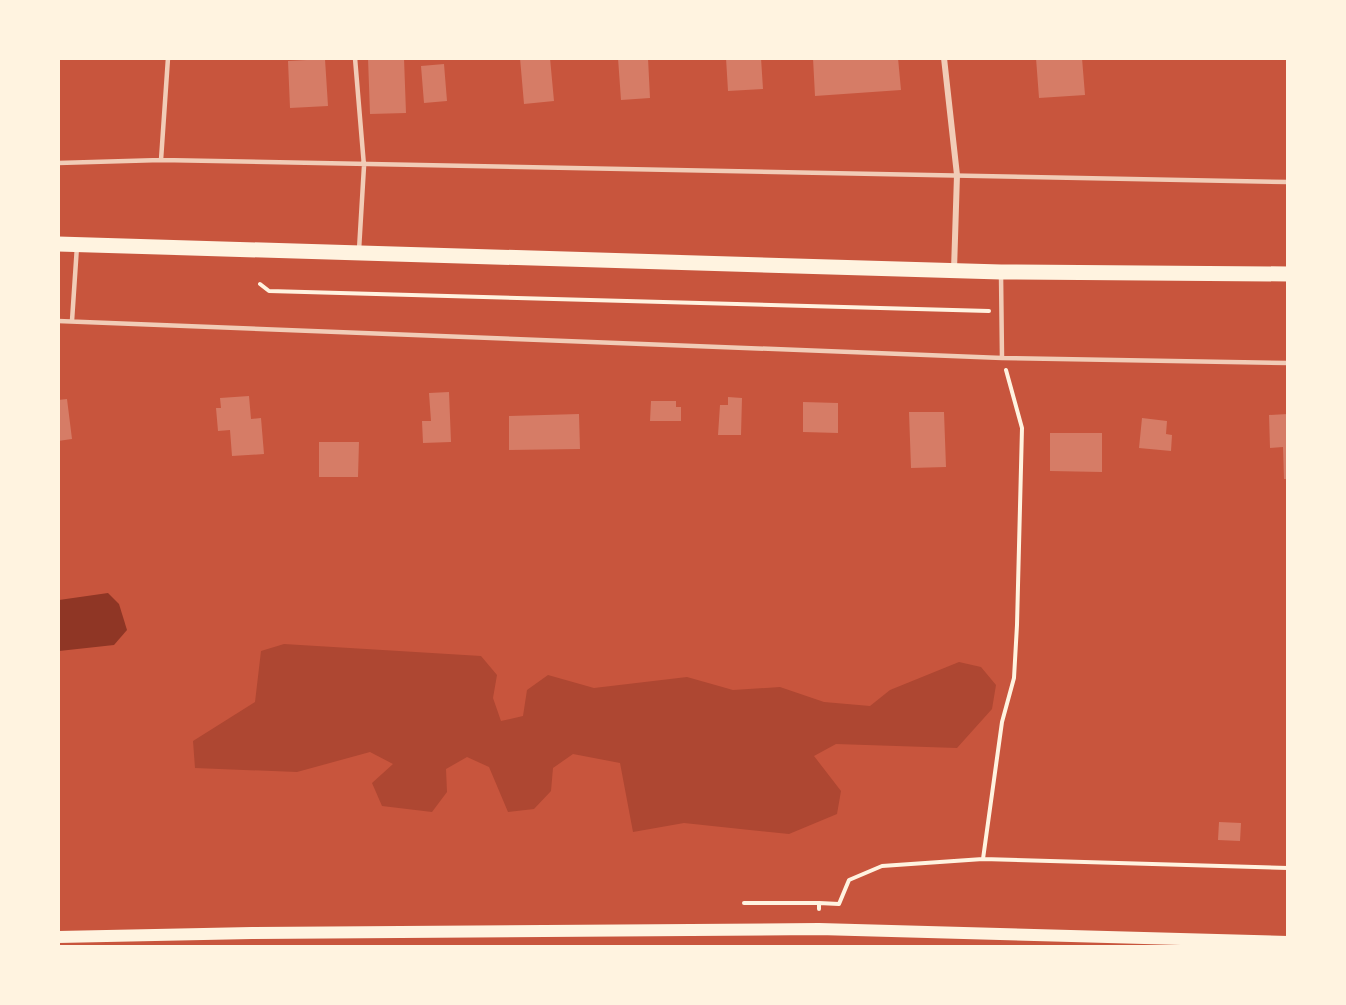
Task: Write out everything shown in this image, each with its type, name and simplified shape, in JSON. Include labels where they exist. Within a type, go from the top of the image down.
[{"type":"main road","points":[[58,244],[1001,272],[1287,274]]},
{"type":"main road","points":[[58,937],[252,933],[819,929],[1287,942]]},
{"type":"street","points":[[945,58],[957,175],[954,270]]},
{"type":"lane","points":[[161,160],[168,58]]},
{"type":"lane","points":[[355,58],[364,166],[359,254]]},
{"type":"lane","points":[[58,164],[161,160],[364,166],[1287,182]]},
{"type":"lane","points":[[72,321],[77,245]]},
{"type":"lane","points":[[1001,272],[1002,358]]},
{"type":"lane","points":[[58,321],[1002,358],[1287,363]]},
{"type":"path","points":[[260,284],[269,291],[1002,311]]},
{"type":"path","points":[[982,859],[1002,723],[1014,678],[1017,625],[1022,428],[1002,358]]},
{"type":"path","points":[[744,903],[839,904],[849,880],[882,866],[982,859],[1287,868]]},
{"type":"path","points":[[819,903],[819,909]]},
{"type":"shaded area","points":[[108,593],[119,604],[127,630],[114,645],[59,651],[59,600]]},
{"type":"shaded area","points":[[284,644],[481,656],[497,675],[493,698],[501,721],[523,716],[527,690],[548,675],[594,688],[687,677],[733,690],[780,687],[824,702],[870,706],[890,690],[959,662],[981,667],[996,685],[992,709],[957,748],[836,744],[814,756],[841,791],[837,814],[789,834],[684,823],[633,832],[620,763],[573,754],[553,768],[551,791],[534,809],[508,812],[489,767],[467,757],[446,769],[447,792],[432,812],[382,806],[372,783],[393,764],[370,752],[297,772],[195,768],[193,741],[255,702],[261,651]]},
{"type":"building","points":[[368,58],[404,58],[406,113],[370,114]]},
{"type":"building","points":[[520,58],[550,58],[554,101],[524,104]]},
{"type":"building","points":[[618,58],[648,58],[650,98],[621,100]]},
{"type":"building","points":[[726,58],[761,58],[763,89],[728,91]]},
{"type":"building","points":[[813,58],[898,58],[901,90],[815,96]]},
{"type":"building","points":[[1036,58],[1082,58],[1085,95],[1039,98]]},
{"type":"building","points":[[325,59],[328,106],[290,108],[288,61]]},
{"type":"building","points":[[444,64],[447,101],[424,103],[421,66]]},
{"type":"building","points":[[449,392],[451,442],[423,443],[422,421],[431,421],[429,393]]},
{"type":"building","points":[[249,396],[251,419],[261,418],[264,454],[232,456],[230,430],[218,431],[216,408],[221,408],[220,398]]},
{"type":"building","points":[[728,397],[742,398],[741,435],[718,435],[720,405],[728,405]]},
{"type":"building","points":[[67,399],[72,439],[58,441],[58,400]]},
{"type":"building","points":[[651,401],[676,401],[676,407],[681,407],[681,421],[650,421]]},
{"type":"building","points":[[803,402],[838,403],[838,433],[803,432]]},
{"type":"building","points":[[909,412],[944,412],[946,467],[911,468]]},
{"type":"building","points":[[579,414],[580,449],[509,450],[509,416]]},
{"type":"building","points":[[1288,414],[1288,479],[1284,479],[1283,447],[1270,448],[1269,415]]},
{"type":"building","points":[[1142,418],[1167,421],[1166,434],[1172,435],[1171,451],[1139,448]]},
{"type":"building","points":[[1050,433],[1102,433],[1102,472],[1050,471]]},
{"type":"building","points":[[319,442],[359,442],[358,477],[319,477]]},
{"type":"building","points":[[1219,822],[1241,823],[1240,841],[1218,840]]}]
